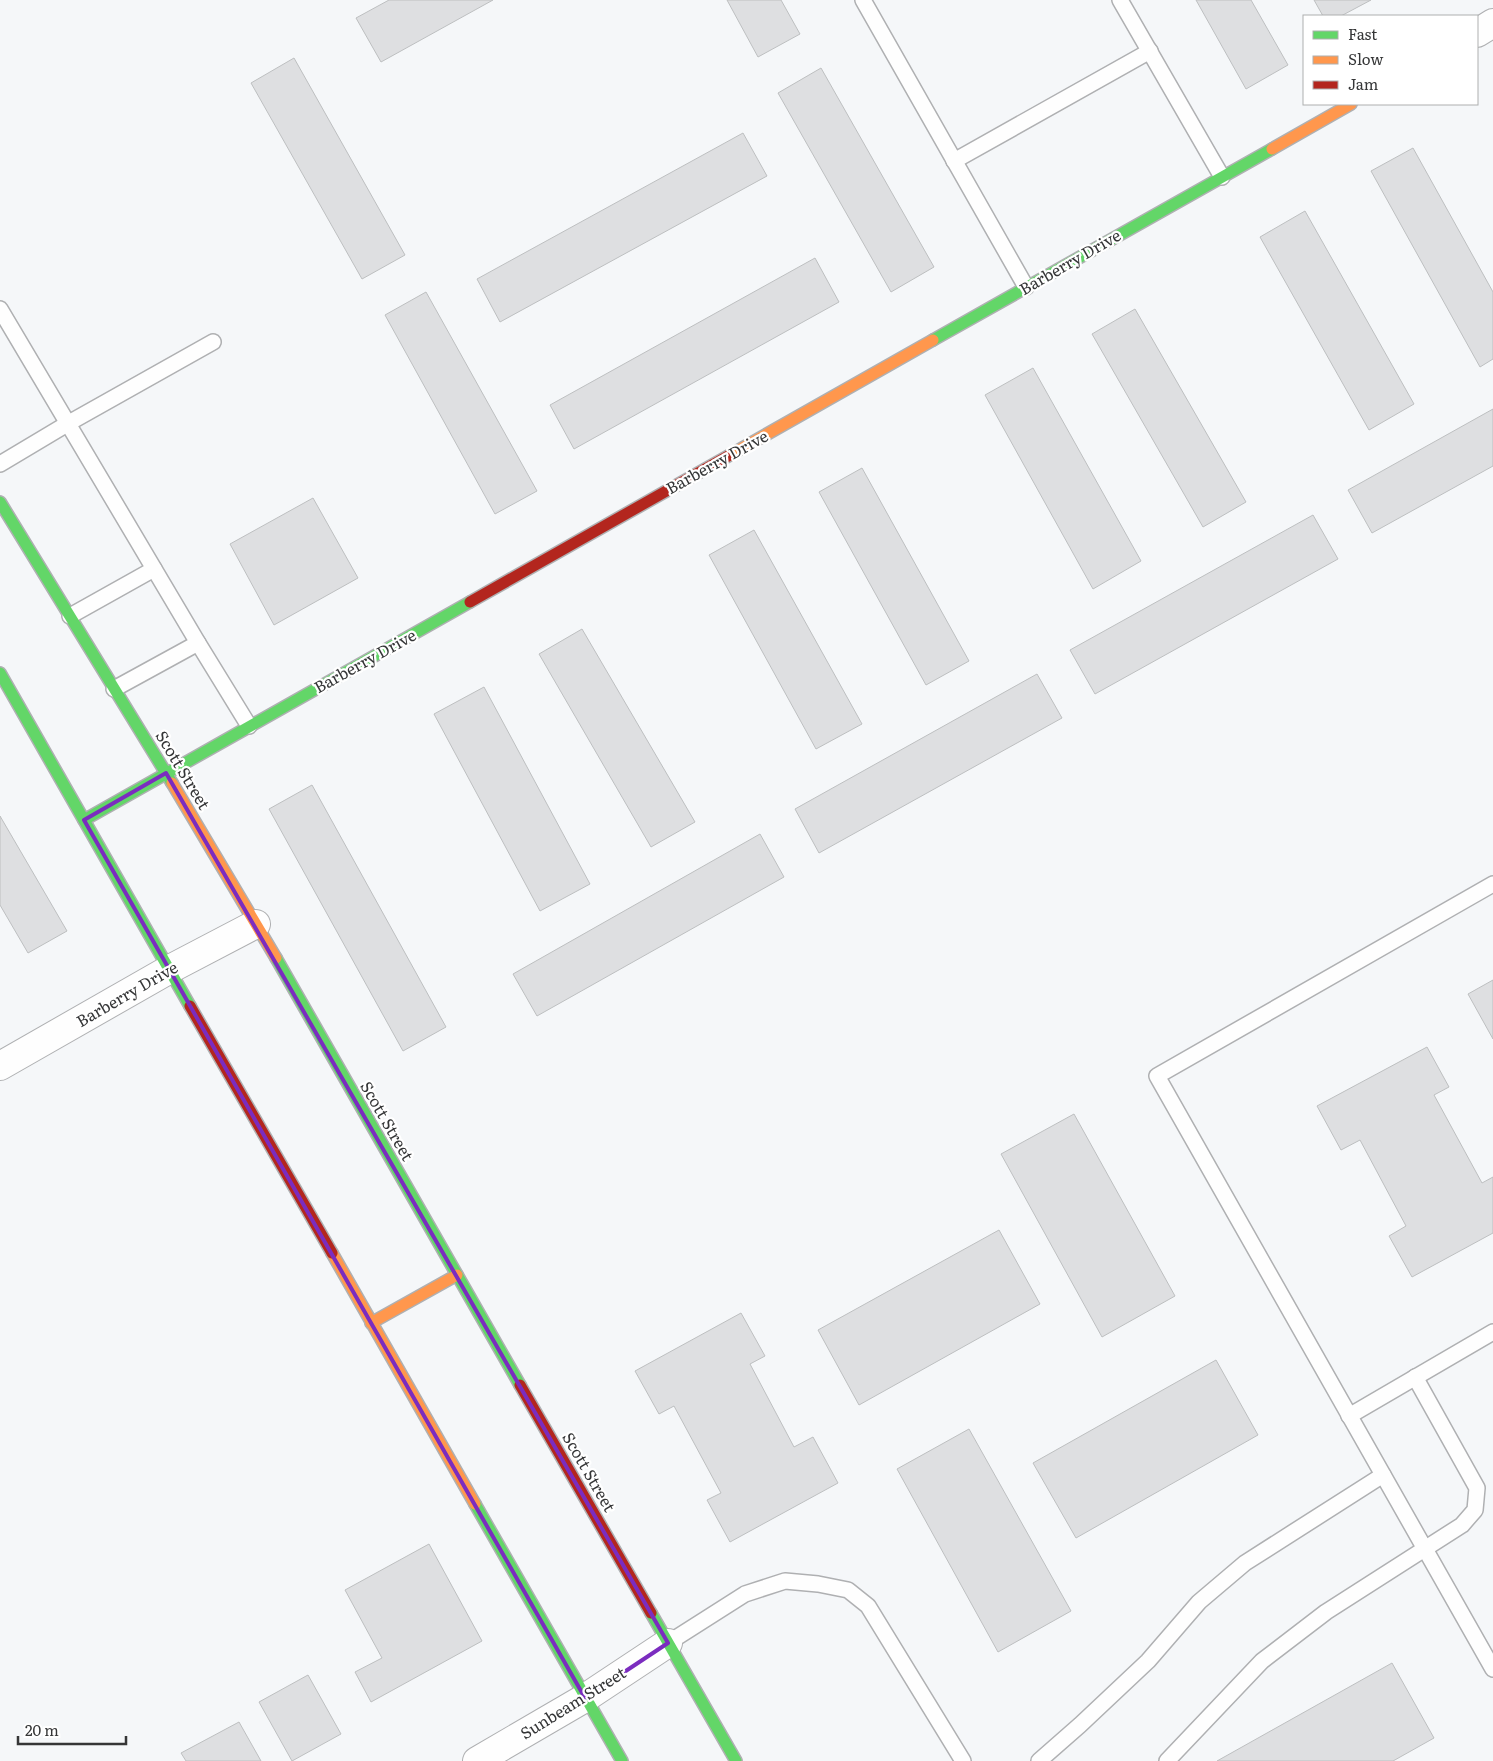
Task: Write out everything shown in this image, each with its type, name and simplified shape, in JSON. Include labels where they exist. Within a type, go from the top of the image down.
[{"type":"main road","name":"Barberry Drive","points":[[84,820],[1349,105]]},
{"type":"main road","name":"Scott Street","points":[[0,502],[256,924],[736,1761]]},
{"type":"main road","points":[[0,673],[622,1761]]},
{"type":"main road","points":[[371,1322],[457,1275]]},
{"type":"street","points":[[1478,32],[1493,23]]},
{"type":"street","name":"Barberry Drive","points":[[0,1066],[170,969],[256,924]]},
{"type":"street","name":"Sunbeam Street","points":[[477,1761],[585,1698],[668,1643]]},
{"type":"lane","points":[[863,0],[1026,287]]},
{"type":"lane","points":[[1120,0],[1222,177]]},
{"type":"lane","points":[[954,161],[1150,51]]},
{"type":"lane","points":[[0,309],[249,726]]},
{"type":"lane","points":[[0,464],[213,342]]},
{"type":"lane","points":[[70,616],[154,569]]},
{"type":"lane","points":[[114,689],[198,643]]},
{"type":"lane","points":[[1493,884],[1157,1076],[1493,1669]]},
{"type":"lane","points":[[1350,1416],[1493,1332]]},
{"type":"lane","points":[[1167,1761],[1262,1661],[1326,1612],[1462,1525],[1475,1510],[1477,1488],[1415,1377]]},
{"type":"lane","points":[[1039,1761],[1148,1660],[1199,1602],[1245,1563],[1384,1475]]},
{"type":"lane","points":[[668,1643],[745,1594],[785,1581],[818,1584],[848,1590],[868,1606],[963,1761]]},
{"type":"highlighted area","points":[[166,773],[668,1643],[585,1698],[84,820]]},
{"type":"building","points":[[389,0],[493,0],[381,62],[356,18]]},
{"type":"building","points":[[727,0],[781,0],[800,34],[758,57]]},
{"type":"building","points":[[1196,0],[1251,0],[1288,65],[1246,89]]},
{"type":"building","points":[[1314,0],[1371,0],[1343,15],[1322,15]]},
{"type":"building","points":[[294,58],[405,255],[362,279],[251,83]]},
{"type":"building","points":[[821,68],[934,267],[891,292],[778,93]]},
{"type":"building","points":[[743,133],[767,176],[500,322],[477,279]]},
{"type":"building","points":[[1413,148],[1493,292],[1493,359],[1480,367],[1371,171]]},
{"type":"building","points":[[1305,211],[1414,404],[1369,430],[1260,237]]},
{"type":"building","points":[[815,258],[839,302],[574,449],[550,405]]},
{"type":"building","points":[[426,292],[537,491],[495,514],[385,315]]},
{"type":"building","points":[[1135,309],[1246,502],[1203,527],[1092,334]]},
{"type":"building","points":[[1033,368],[1141,561],[1093,589],[985,395]]},
{"type":"building","points":[[1493,409],[1493,466],[1372,533],[1348,490]]},
{"type":"building","points":[[862,468],[969,661],[926,685],[819,492]]},
{"type":"building","points":[[313,498],[358,578],[274,625],[230,544]]},
{"type":"building","points":[[1313,515],[1338,559],[1095,694],[1070,650]]},
{"type":"building","points":[[754,530],[862,724],[816,749],[709,555]]},
{"type":"building","points":[[582,629],[695,822],[651,847],[539,654]]},
{"type":"building","points":[[1037,674],[1062,718],[819,853],[795,809]]},
{"type":"building","points":[[484,687],[590,884],[540,911],[434,714]]},
{"type":"building","points":[[312,785],[446,1027],[403,1051],[269,809]]},
{"type":"building","points":[[0,816],[67,931],[28,953],[0,905]]},
{"type":"building","points":[[760,834],[784,877],[537,1016],[513,974]]},
{"type":"building","points":[[1493,980],[1493,1039],[1468,994]]},
{"type":"building","points":[[1427,1047],[1449,1087],[1434,1095],[1482,1183],[1493,1177],[1493,1233],[1412,1277],[1389,1236],[1406,1226],[1360,1140],[1341,1150],[1317,1106]]},
{"type":"building","points":[[1074,1114],[1175,1296],[1102,1337],[1001,1154]]},
{"type":"building","points":[[999,1230],[1040,1304],[859,1405],[818,1330]]},
{"type":"building","points":[[741,1313],[765,1356],[750,1364],[794,1447],[813,1437],[838,1483],[730,1542],[707,1500],[721,1493],[674,1406],[659,1414],[635,1371]]},
{"type":"building","points":[[1216,1360],[1258,1435],[1076,1538],[1033,1463]]},
{"type":"building","points":[[969,1429],[1071,1611],[998,1652],[897,1469]]},
{"type":"building","points":[[429,1544],[482,1641],[371,1702],[355,1672],[382,1658],[345,1590]]},
{"type":"building","points":[[1392,1663],[1434,1738],[1393,1761],[1217,1761]]},
{"type":"building","points":[[308,1675],[341,1734],[292,1761],[259,1702]]},
{"type":"building","points":[[239,1722],[261,1761],[186,1761],[181,1753]]},
{"type":"traffic: fast","points":[[933,340],[1272,149]]},
{"type":"traffic: fast","points":[[0,502],[172,783]]},
{"type":"traffic: fast","points":[[84,820],[470,602]]},
{"type":"traffic: fast","points":[[0,673],[190,1006]]},
{"type":"traffic: fast","points":[[276,958],[520,1385]]},
{"type":"traffic: fast","points":[[475,1504],[622,1761]]},
{"type":"traffic: fast","points":[[651,1613],[736,1761]]},
{"type":"traffic: slow","points":[[1272,149],[1349,105]]},
{"type":"traffic: slow","points":[[730,455],[933,340]]},
{"type":"traffic: slow","points":[[172,783],[276,958]]},
{"type":"traffic: slow","points":[[332,1253],[475,1504]]},
{"type":"traffic: slow","points":[[371,1323],[457,1275]]},
{"type":"traffic: jam","points":[[470,602],[730,455]]},
{"type":"traffic: jam","points":[[190,1006],[332,1253]]},
{"type":"traffic: jam","points":[[520,1385],[651,1613]]}]
